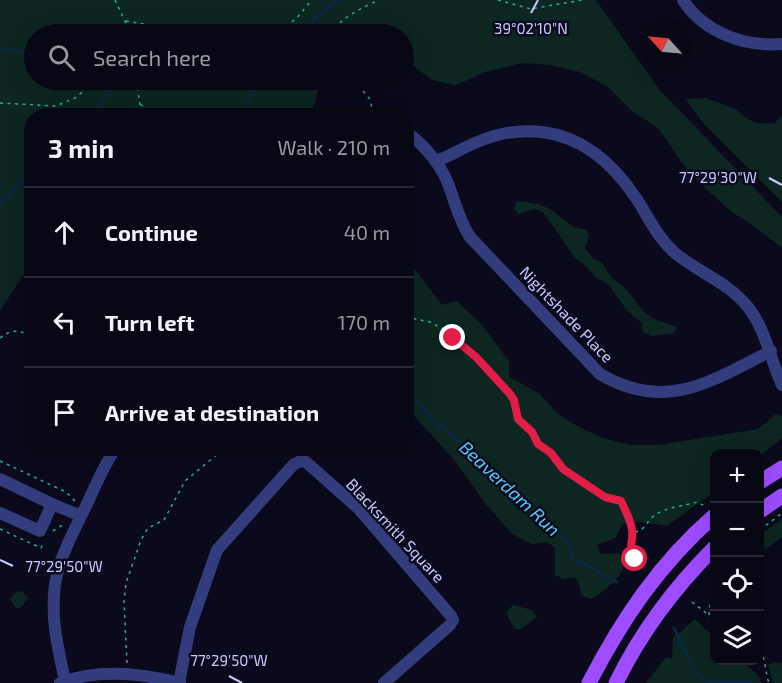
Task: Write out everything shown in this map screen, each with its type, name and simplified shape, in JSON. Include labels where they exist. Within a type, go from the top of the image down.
[{"type":"main road","points":[[764,479],[782,468]]},
{"type":"main road","points":[[764,508],[782,496]]},
{"type":"main road","points":[[589,683],[635,603],[710,513]]},
{"type":"main road","points":[[616,683],[654,618],[687,576],[710,552]]},
{"type":"street","points":[[683,0],[694,14],[723,34],[754,44],[782,44]]},
{"type":"street","points":[[435,161],[504,132],[544,132],[578,142],[616,171],[661,239],[688,263],[724,284],[741,299],[749,309],[771,351],[782,364]]},
{"type":"street","name":"Nightshade Place","points":[[414,140],[435,161],[447,180],[456,210],[470,237],[600,374],[640,390],[674,392],[693,389],[712,381],[771,351]]},
{"type":"street","points":[[771,351],[773,366],[782,385]]},
{"type":"street","points":[[111,456],[78,515],[54,594],[55,627],[62,682],[108,673],[146,675],[179,683]]},
{"type":"street","name":"Blacksmith Square","points":[[179,683],[190,627],[218,550],[294,464],[301,460],[359,509],[453,620],[384,683]]},
{"type":"street","points":[[0,479],[78,515]]},
{"type":"street","points":[[0,513],[40,531],[52,504]]},
{"type":"path","points":[[115,0],[127,24]]},
{"type":"path","points":[[288,24],[296,19],[312,0]]},
{"type":"path","points":[[339,24],[379,0]]},
{"type":"path","points":[[498,0],[531,9],[582,0]]},
{"type":"path","points":[[126,21],[144,24]]},
{"type":"path","points":[[0,103],[56,106],[75,98],[85,90]]},
{"type":"path","points":[[137,90],[140,108]]},
{"type":"path","points":[[362,90],[369,98],[372,108]]},
{"type":"path","points":[[140,104],[146,108]]},
{"type":"path","points":[[414,319],[436,324],[476,357],[510,394],[514,400],[518,419],[532,432],[538,444],[551,453],[563,469],[605,497],[621,501],[633,532],[630,545],[635,559]]},
{"type":"path","points":[[0,338],[9,332],[19,330],[24,332]]},
{"type":"path","points":[[128,674],[124,629],[126,584],[141,540],[148,528],[164,520],[185,481],[215,456]]},
{"type":"path","points":[[0,461],[66,492],[78,505],[78,515]]},
{"type":"path","points":[[633,532],[644,528],[653,516],[661,511],[697,502],[710,511]]},
{"type":"path","points":[[764,526],[782,513]]},
{"type":"path","points":[[692,603],[709,615],[710,605]]},
{"type":"path","points":[[764,657],[764,667],[769,683]]},
{"type":"green space","points":[[0,0],[596,0],[638,60],[638,72],[647,72],[658,88],[782,217],[782,248],[732,212],[704,187],[683,164],[658,128],[632,111],[608,87],[580,72],[550,65],[524,63],[484,72],[454,85],[432,80],[414,66],[414,24],[24,24],[24,90],[318,90],[313,108],[24,108],[24,275],[0,311]]},
{"type":"green space","points":[[706,98],[735,109],[757,123],[774,124],[782,116],[782,202],[703,123],[686,99]]},
{"type":"green space","points":[[516,201],[542,205],[571,225],[586,229],[589,236],[585,249],[594,259],[602,262],[611,277],[627,290],[645,313],[656,320],[677,327],[674,333],[652,336],[643,332],[642,323],[628,312],[608,284],[595,277],[585,265],[576,259],[543,212],[535,209],[518,214],[514,209]]},
{"type":"green space","points":[[414,268],[442,305],[457,301],[482,325],[509,361],[509,377],[540,394],[558,414],[605,439],[631,445],[658,445],[758,429],[776,414],[782,416],[782,438],[764,453],[764,449],[710,449],[710,495],[667,526],[641,522],[623,524],[615,538],[597,545],[601,554],[618,553],[625,560],[617,578],[590,599],[581,595],[575,577],[564,579],[555,575],[555,548],[547,542],[532,544],[512,534],[485,503],[455,461],[414,416]]},
{"type":"green space","points":[[782,519],[782,537],[764,549],[764,532]]},
{"type":"green space","points":[[21,591],[29,598],[20,608],[16,608],[10,599],[16,592]]},
{"type":"green space","points":[[513,605],[532,610],[537,617],[521,629],[515,629],[507,611]]},
{"type":"green space","points":[[695,619],[710,633],[710,665],[747,665],[759,676],[761,683],[646,683],[666,657],[672,659],[673,638]]},
{"type":"green space","points":[[782,663],[782,683],[773,683],[768,664]]},
{"type":"waterway","name":"Beaverdam Run","points":[[311,24],[316,17],[339,0]]},
{"type":"waterway","points":[[0,50],[24,53]]},
{"type":"waterway","points":[[97,108],[111,90]]},
{"type":"waterway","name":"Beaverdam Run","points":[[247,108],[254,90]]},
{"type":"waterway","points":[[0,205],[24,180]]},
{"type":"waterway","name":"Beaverdam Run","points":[[414,397],[437,424],[481,456],[489,471],[516,497],[547,520],[570,545],[572,556],[578,562],[588,565],[617,582]]},
{"type":"waterway","name":"Beaverdam Run","points":[[674,628],[696,674],[707,682],[748,681],[751,683]]},
{"type":"route","points":[[453,338],[476,357],[510,394],[514,400],[518,419],[532,432],[538,444],[551,453],[563,469],[605,497],[621,501],[633,532],[630,545],[635,559]]}]
